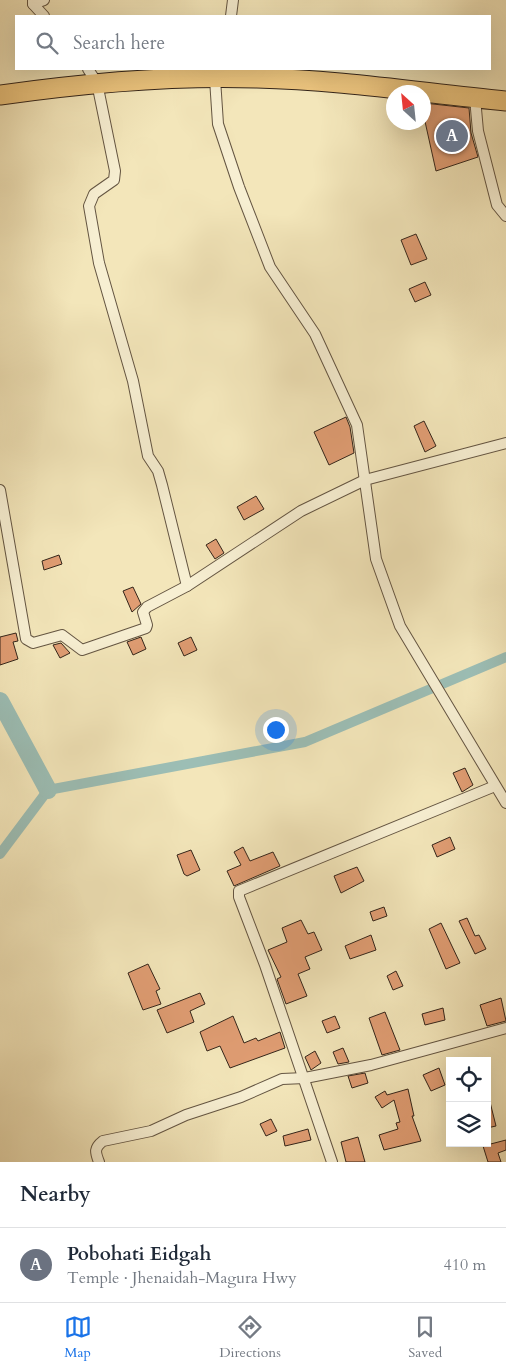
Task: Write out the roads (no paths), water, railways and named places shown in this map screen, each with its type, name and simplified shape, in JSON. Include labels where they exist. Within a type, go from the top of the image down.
[{"type":"highway","points":[[0,94],[92,76],[222,75],[353,84],[506,101]]},
{"type":"street","points":[[43,15],[33,2],[44,0]]},
{"type":"street","points":[[231,15],[233,0]]},
{"type":"street","points":[[222,75],[218,124],[238,187],[270,267],[315,334],[357,425],[376,559],[400,626],[506,802]]},
{"type":"street","points":[[92,76],[115,171],[114,180],[94,194],[89,206],[99,263],[133,381],[148,456],[158,471],[187,586]]},
{"type":"street","points":[[475,98],[478,131],[497,205],[506,216]]},
{"type":"street","points":[[0,490],[26,639],[33,643],[62,635],[82,650],[146,628],[144,610],[187,586],[301,512],[366,480],[506,443]]},
{"type":"street","points":[[332,1162],[305,1078],[239,897],[239,891],[495,786]]},
{"type":"street","points":[[99,1162],[95,1152],[97,1145],[103,1141],[151,1131],[186,1115],[241,1097],[282,1079],[305,1078],[371,1065],[506,1028]]},
{"type":"waterway","points":[[0,854],[48,790],[305,742],[506,657]]},
{"type":"waterway","points":[[0,701],[48,790]]},
{"type":"place","name":"Pobohati Eidgah","points":[[452,136]]}]
